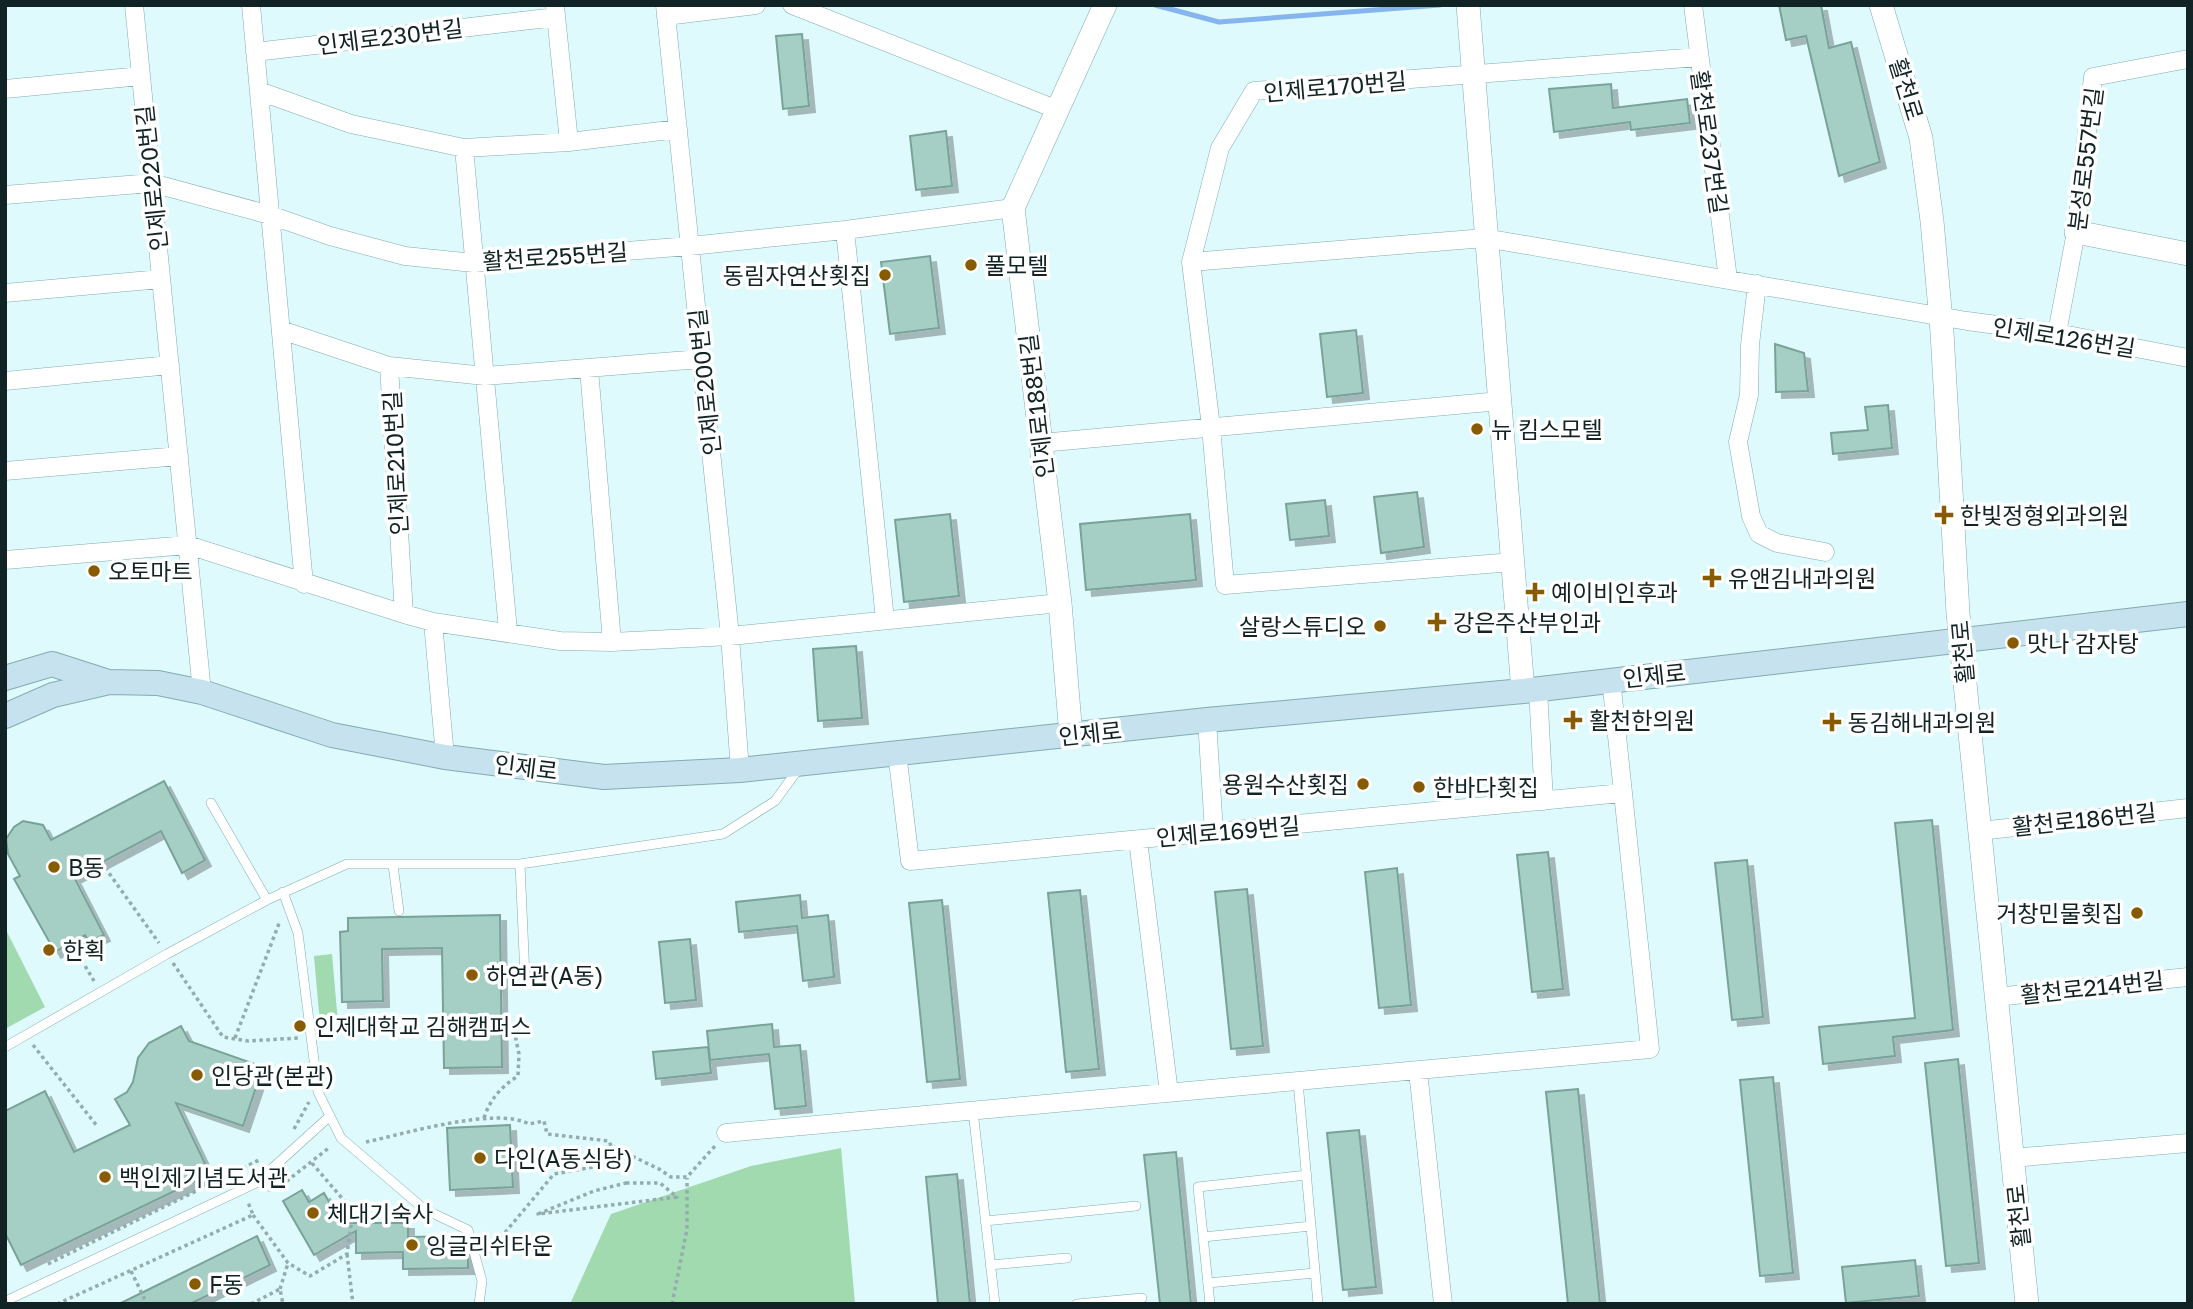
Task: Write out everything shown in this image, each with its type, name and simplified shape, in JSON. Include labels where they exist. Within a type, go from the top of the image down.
[{"type":"main road","name":"인제로","points":[[5,716],[52,695],[109,682],[158,683],[202,692],[332,735],[445,757],[604,777],[740,770],[1207,720],[1531,690],[2188,614]]},
{"type":"main road","points":[[5,678],[52,664],[109,682]]},
{"type":"street","name":"인제로220번길","points":[[134,5],[202,692]]},
{"type":"street","points":[[251,5],[304,584]]},
{"type":"street","points":[[666,11],[756,5]]},
{"type":"street","points":[[792,5],[1058,110]]},
{"type":"street","name":"활천로237번길","points":[[1693,5],[1728,279]]},
{"type":"street","name":"활천로","points":[[1881,5],[1921,138],[1932,221],[1961,641],[2027,1304]]},
{"type":"street","points":[[555,11],[569,142]]},
{"type":"street","name":"인제로230번길","points":[[255,52],[555,11]]},
{"type":"street","name":"인제로200번길","points":[[666,11],[730,636],[740,770]]},
{"type":"street","points":[[1469,13],[1513,562],[1544,801]]},
{"type":"street","points":[[1013,208],[1100,15]]},
{"type":"street","points":[[1474,74],[1699,57]]},
{"type":"street","name":"분성로557번길","points":[[2057,333],[2076,232],[2093,77],[2188,59]]},
{"type":"street","name":"인제로170번길","points":[[1474,74],[1254,91],[1220,148],[1191,262],[1211,427],[1225,585],[1513,562]]},
{"type":"street","name":"인제로220번길","points":[[5,89],[141,76]]},
{"type":"street","points":[[259,91],[351,124],[464,148],[569,142],[678,129]]},
{"type":"street","points":[[464,148],[508,631]]},
{"type":"street","name":"활천로255번길","points":[[5,195],[152,183],[405,256],[474,263],[690,246],[845,230],[1013,208]]},
{"type":"street","name":"인제로188번길","points":[[1013,208],[1060,603],[1071,736]]},
{"type":"street","points":[[845,230],[885,620]]},
{"type":"street","points":[[2076,232],[2188,254]]},
{"type":"street","points":[[1191,262],[1485,238],[1940,316]]},
{"type":"street","name":"인제로220번길","points":[[5,293],[161,279]]},
{"type":"street","points":[[1757,284],[1750,345],[1749,396],[1738,442],[1751,516],[1759,534],[1777,543],[1825,552]]},
{"type":"street","name":"인제로126번길","points":[[1940,316],[2057,333],[2188,358]]},
{"type":"street","points":[[281,330],[389,366]]},
{"type":"street","name":"인제로210번길","points":[[404,614],[389,366],[485,376],[701,359]]},
{"type":"street","points":[[5,381],[170,365]]},
{"type":"street","points":[[589,369],[612,642]]},
{"type":"street","points":[[1041,443],[1500,401]]},
{"type":"street","points":[[5,471],[179,456]]},
{"type":"street","points":[[5,560],[188,545],[304,584],[433,622],[508,631],[560,641],[612,642],[730,636],[1060,603]]},
{"type":"street","points":[[433,622],[445,757]]},
{"type":"street","points":[[726,1133],[1650,1049],[1611,680]]},
{"type":"street","points":[[1207,720],[1214,832]]},
{"type":"street","name":"인제로169번길","points":[[897,753],[910,861],[1622,793]]},
{"type":"street","name":"활천로186번길","points":[[1980,831],[2188,808]]},
{"type":"street","points":[[1138,840],[1169,1093]]},
{"type":"street","name":"활천로214번길","points":[[1996,998],[2188,977]]},
{"type":"street","points":[[1418,1071],[1443,1304]]},
{"type":"street","points":[[2012,1158],[2188,1143]]},
{"type":"lane","points":[[5,1047],[267,900],[347,864],[520,864],[723,834],[775,801],[802,763]]},
{"type":"lane","points":[[211,803],[267,900]]},
{"type":"lane","points":[[520,864],[524,977]]},
{"type":"lane","points":[[393,865],[399,911]]},
{"type":"lane","points":[[284,892],[298,933],[318,1092],[341,1138],[424,1209],[468,1230],[482,1280],[479,1304]]},
{"type":"lane","points":[[1298,1082],[1318,1304]]},
{"type":"lane","points":[[973,1111],[995,1304]]},
{"type":"lane","points":[[10,1298],[256,1182],[330,1116]]},
{"type":"lane","points":[[1210,1304],[1198,1187],[1307,1175]]},
{"type":"lane","points":[[985,1221],[1136,1206]]},
{"type":"lane","points":[[1203,1237],[1311,1226]]},
{"type":"lane","points":[[990,1265],[1067,1258]]},
{"type":"lane","points":[[1208,1283],[1315,1273]]},
{"type":"lane","points":[[1077,1304],[1142,1298]]},
{"type":"path","points":[[101,862],[223,1037],[248,1041],[310,1037]]},
{"type":"path","points":[[234,1039],[284,911],[284,892]]},
{"type":"path","points":[[71,942],[101,991]]},
{"type":"path","points":[[484,1118],[486,1110],[504,1084],[518,1076],[519,1054],[515,1035],[524,1015]]},
{"type":"path","points":[[25,1035],[97,1126]]},
{"type":"path","points":[[293,1131],[312,1097],[318,1092]]},
{"type":"path","points":[[351,1145],[484,1118],[519,1119],[529,1124],[544,1121],[547,1134],[609,1141],[610,1164],[554,1174],[479,1264]]},
{"type":"path","points":[[672,1304],[687,1229],[687,1177],[726,1133]]},
{"type":"path","points":[[611,1146],[671,1177],[687,1177]]},
{"type":"path","points":[[42,1267],[262,1158]]},
{"type":"path","points":[[311,1162],[353,1211],[347,1254],[353,1304]]},
{"type":"path","points":[[626,1183],[660,1183],[677,1197],[538,1214],[594,1191],[626,1183]]},
{"type":"path","points":[[245,1195],[253,1215],[288,1263],[310,1276],[347,1254]]},
{"type":"path","points":[[57,1304],[253,1215]]},
{"type":"path","points":[[283,1304],[280,1289],[288,1263]]},
{"type":"path","points":[[130,1270],[147,1304]]},
{"type":"path","points":[[251,1304],[280,1289]]},
{"type":"green space","points":[[5,928],[45,1007],[5,1029]]},
{"type":"green space","points":[[332,954],[338,1023],[320,1024],[314,956]]},
{"type":"green space","points":[[841,1148],[855,1304],[570,1304],[611,1214],[751,1166]]},
{"type":"building","points":[[1779,5],[1821,5],[1829,48],[1851,42],[1880,162],[1839,176],[1806,36],[1786,40]]},
{"type":"building","points":[[802,34],[809,106],[783,109],[776,36]]},
{"type":"building","points":[[1611,84],[1613,108],[1687,99],[1690,123],[1631,130],[1630,122],[1554,132],[1549,89]]},
{"type":"building","points":[[946,131],[952,186],[916,190],[910,136]]},
{"type":"building","points":[[930,256],[939,328],[890,334],[881,262]]},
{"type":"building","points":[[1356,330],[1363,393],[1327,397],[1320,334]]},
{"type":"building","points":[[1775,344],[1804,353],[1808,391],[1776,392]]},
{"type":"building","points":[[1888,405],[1892,448],[1833,454],[1831,433],[1868,430],[1865,407]]},
{"type":"building","points":[[1417,492],[1424,547],[1381,553],[1374,497]]},
{"type":"building","points":[[1325,500],[1329,536],[1290,540],[1286,504]]},
{"type":"building","points":[[950,514],[959,596],[904,602],[895,520]]},
{"type":"building","points":[[1190,514],[1196,580],[1086,590],[1080,524]]},
{"type":"building","points":[[856,646],[862,718],[818,721],[813,649]]},
{"type":"building","name":"B동","points":[[164,781],[205,860],[182,873],[161,831],[74,877],[104,935],[89,942],[85,935],[55,952],[14,879],[20,876],[8,854],[6,839],[14,827],[23,821],[43,825],[51,840]]},
{"type":"building","points":[[1932,820],[1953,1030],[1893,1037],[1895,1056],[1823,1064],[1819,1027],[1915,1018],[1895,823]]},
{"type":"building","points":[[1548,852],[1563,989],[1532,992],[1517,855]]},
{"type":"building","points":[[1747,860],[1763,1017],[1732,1020],[1715,863]]},
{"type":"building","points":[[1397,868],[1411,1005],[1379,1008],[1365,872]]},
{"type":"building","points":[[1247,889],[1263,1046],[1231,1049],[1215,892]]},
{"type":"building","points":[[1080,890],[1099,1069],[1066,1072],[1048,893]]},
{"type":"building","points":[[800,895],[802,918],[828,915],[834,977],[803,981],[797,926],[739,932],[736,902]]},
{"type":"building","points":[[942,900],[960,1079],[927,1082],[909,903]]},
{"type":"building","name":"하연관(A동)","points":[[500,915],[502,1067],[444,1068],[442,948],[382,949],[383,1001],[342,1002],[340,932],[348,931],[348,918]]},
{"type":"building","points":[[690,939],[696,1000],[665,1003],[659,942]]},
{"type":"building","points":[[772,1024],[774,1047],[800,1045],[806,1106],[775,1109],[769,1054],[710,1060],[707,1031]]},
{"type":"building","name":"백인제기념도서관","points":[[181,1026],[189,1041],[263,1067],[243,1126],[176,1103],[210,1174],[21,1265],[5,1233],[5,1111],[45,1091],[74,1152],[130,1125],[115,1099],[127,1092],[133,1082],[138,1058],[149,1043]]},
{"type":"building","points":[[708,1047],[711,1073],[656,1079],[653,1052]]},
{"type":"building","points":[[1958,1059],[1979,1263],[1946,1266],[1925,1063]]},
{"type":"building","points":[[1773,1077],[1793,1273],[1760,1276],[1740,1080]]},
{"type":"building","points":[[1578,1089],[1600,1304],[1568,1304],[1546,1092]]},
{"type":"building","name":"다인(A동식당)","points":[[510,1125],[513,1187],[450,1190],[447,1128]]},
{"type":"building","points":[[1359,1130],[1376,1287],[1343,1290],[1327,1133]]},
{"type":"building","points":[[1176,1152],[1191,1304],[1160,1304],[1144,1155]]},
{"type":"building","points":[[957,1174],[970,1304],[938,1304],[926,1177]]},
{"type":"building","points":[[302,1190],[309,1202],[324,1193],[341,1223],[408,1223],[408,1237],[462,1236],[468,1256],[468,1268],[403,1269],[403,1252],[356,1253],[356,1231],[314,1255],[283,1201]]},
{"type":"building","name":"F동","points":[[257,1236],[270,1265],[190,1304],[119,1304]]},
{"type":"building","points":[[1915,1260],[1919,1296],[1846,1303],[1842,1267]]},
{"type":"waterway","points":[[1155,5],[1219,22],[1440,5]]},
{"type":"place","name":"풀모텔","points":[[971,265]]},
{"type":"place","name":"동림자연산횟집","points":[[885,275]]},
{"type":"place","name":"뉴 킴스모텔","points":[[1477,429]]},
{"type":"place","name":"한빛정형외과의원","points":[[1944,515]]},
{"type":"place","name":"오토마트","points":[[94,571]]},
{"type":"place","name":"유앤김내과의원","points":[[1712,578]]},
{"type":"place","name":"예이비인후과","points":[[1535,592]]},
{"type":"place","name":"강은주산부인과","points":[[1437,622]]},
{"type":"place","name":"살랑스튜디오","points":[[1380,626]]},
{"type":"place","name":"맛나 감자탕","points":[[2013,643]]},
{"type":"place","name":"활천한의원","points":[[1573,720]]},
{"type":"place","name":"동김해내과의원","points":[[1832,722]]},
{"type":"place","name":"용원수산횟집","points":[[1363,784]]},
{"type":"place","name":"한바다횟집","points":[[1419,787]]},
{"type":"place","name":"B동","points":[[54,867]]},
{"type":"place","name":"거창민물횟집","points":[[2137,913]]},
{"type":"place","name":"한획","points":[[49,950]]},
{"type":"place","name":"하연관(A동)","points":[[472,975]]},
{"type":"place","name":"인제대학교 김해캠퍼스","points":[[300,1026]]},
{"type":"place","name":"인당관(본관)","points":[[197,1075]]},
{"type":"place","name":"다인(A동식당)","points":[[480,1158]]},
{"type":"place","name":"백인제기념도서관","points":[[105,1177]]},
{"type":"place","name":"체대기숙사","points":[[313,1213]]},
{"type":"place","name":"잉글리쉬타운","points":[[412,1245]]},
{"type":"place","name":"F동","points":[[195,1284]]}]
